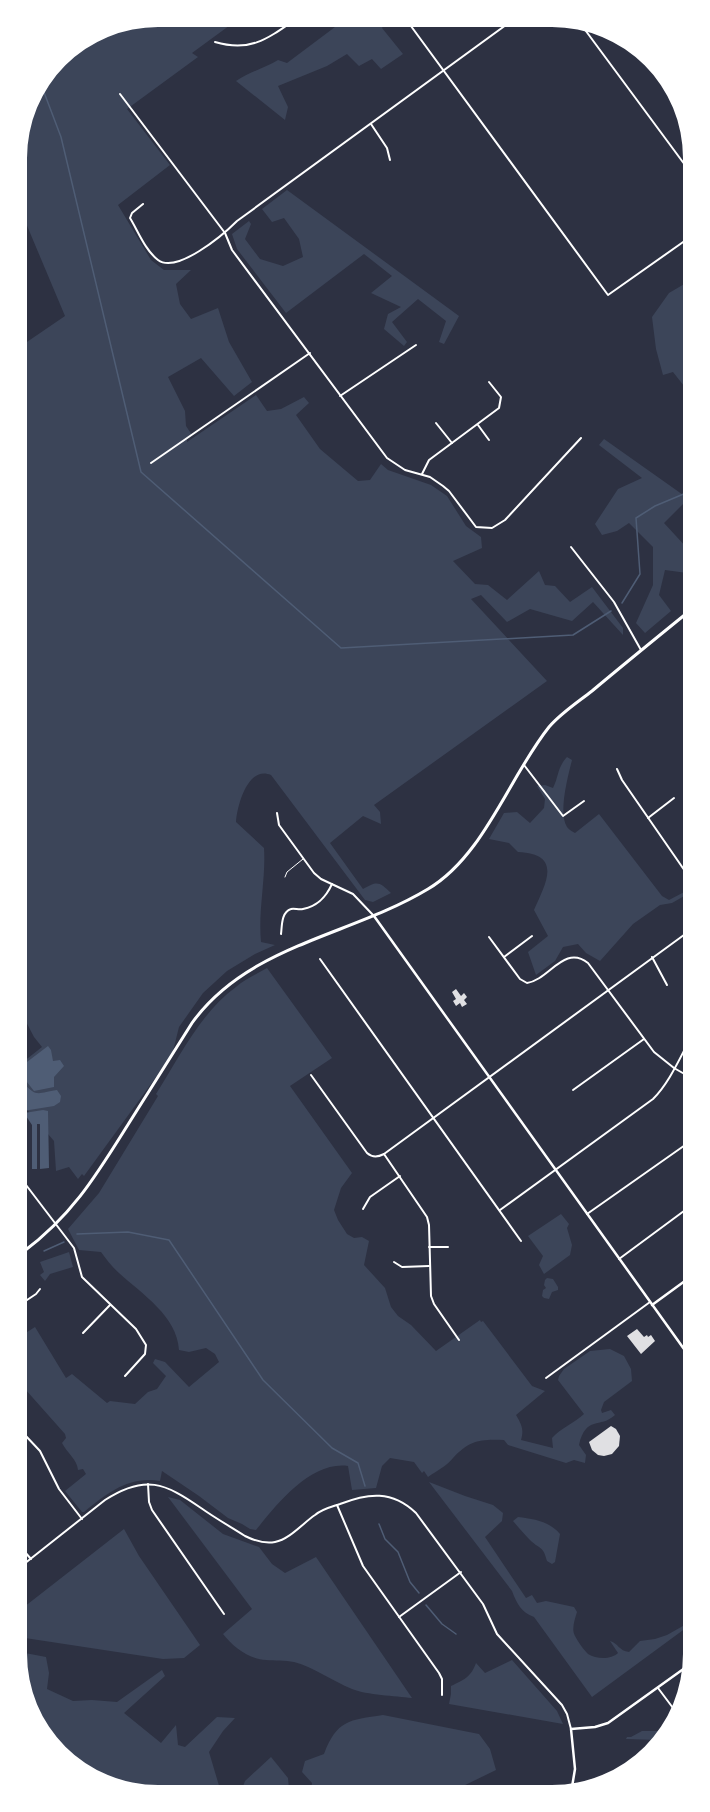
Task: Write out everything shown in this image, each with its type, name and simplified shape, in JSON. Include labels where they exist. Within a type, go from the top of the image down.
[{"type":"main road","points":[[27,1249],[56,1224],[74,1205],[96,1176],[192,1023],[217,994],[235,979],[253,967],[402,903],[429,889],[454,870],[476,842],[524,765],[553,723],[683,616]]},
{"type":"street","points":[[215,42],[233,46],[255,44],[271,37],[285,27]]},
{"type":"street","points":[[412,27],[608,295],[683,242]]},
{"type":"street","points":[[142,204],[132,213],[130,218],[153,255],[164,263],[172,263],[184,259],[225,233],[237,221],[503,27]]},
{"type":"street","points":[[587,32],[683,161]]},
{"type":"street","points":[[120,94],[225,233],[232,250],[387,458],[405,470],[422,474],[434,480],[449,491],[476,527],[484,529],[496,526],[505,520],[581,438]]},
{"type":"street","points":[[370,124],[387,148],[390,160]]},
{"type":"street","points":[[340,396],[416,345]]},
{"type":"street","points":[[151,463],[310,354]]},
{"type":"street","points":[[422,474],[429,460],[499,408],[501,402],[499,393],[489,382]]},
{"type":"street","points":[[436,423],[452,443]]},
{"type":"street","points":[[478,425],[490,440]]},
{"type":"street","points":[[571,547],[614,602],[641,650]]},
{"type":"street","points":[[524,765],[563,816],[584,801]]},
{"type":"street","points":[[617,769],[622,780],[683,867]]},
{"type":"street","points":[[648,818],[674,798]]},
{"type":"street","points":[[277,813],[279,825],[317,876],[353,894],[373,915],[683,1348]]},
{"type":"street","points":[[281,934],[282,922],[288,911],[291,909],[304,909],[318,903],[327,895],[332,884]]},
{"type":"street","points":[[311,1075],[367,1153],[370,1156],[378,1157],[683,935]]},
{"type":"street","points":[[504,957],[532,936]]},
{"type":"street","points":[[489,937],[520,979],[527,983],[536,981],[565,959],[570,957],[578,957],[588,963],[654,1052],[683,1073]]},
{"type":"street","points":[[652,957],[667,985]]},
{"type":"street","points":[[320,959],[521,1241]]},
{"type":"street","points":[[573,1090],[644,1039]]},
{"type":"street","points":[[500,1210],[653,1099],[658,1094],[683,1052]]},
{"type":"street","points":[[587,1214],[683,1147]]},
{"type":"street","points":[[384,1154],[427,1217],[429,1225],[431,1296],[434,1304],[459,1340]]},
{"type":"street","points":[[363,1209],[370,1197],[400,1176]]},
{"type":"street","points":[[27,1186],[74,1248],[82,1278],[130,1322],[146,1345],[145,1354],[125,1376]]},
{"type":"street","points":[[619,1259],[683,1212]]},
{"type":"street","points":[[429,1247],[448,1247]]},
{"type":"street","points":[[394,1262],[402,1267],[429,1266]]},
{"type":"street","points":[[652,1305],[683,1282]]},
{"type":"street","points":[[27,1300],[36,1294],[40,1289]]},
{"type":"street","points":[[546,1378],[650,1302]]},
{"type":"street","points":[[83,1333],[110,1305]]},
{"type":"street","points":[[27,1437],[40,1451],[59,1489],[82,1519]]},
{"type":"street","points":[[148,1484],[149,1502],[152,1510],[224,1614]]},
{"type":"street","points":[[27,1562],[118,1492],[132,1487],[148,1484],[177,1491],[256,1542],[264,1543],[276,1542],[286,1537],[318,1512],[360,1496],[372,1495],[396,1499],[410,1506],[416,1513],[483,1604],[497,1634],[562,1705],[567,1714],[570,1728],[575,1769],[573,1783]]},
{"type":"street","points":[[337,1504],[362,1566],[439,1673],[442,1679],[442,1695]]},
{"type":"street","points":[[27,1555],[30,1559]]},
{"type":"street","points":[[399,1617],[460,1572]]},
{"type":"street","points":[[570,1728],[595,1727],[608,1723],[681,1671]]},
{"type":"street","points":[[658,1688],[672,1706]]},
{"type":"lane","points":[[286,877],[287,872],[304,859]]},
{"type":"shaded area","points":[[158,27],[227,27],[192,53],[198,57],[127,109],[170,165],[118,205],[151,260],[164,270],[191,270],[176,284],[180,304],[191,319],[218,308],[229,342],[252,382],[234,396],[201,358],[168,377],[185,411],[186,426],[192,435],[187,439],[187,442],[256,395],[267,411],[281,409],[304,397],[309,403],[296,415],[320,449],[358,481],[370,480],[381,464],[388,470],[431,485],[447,496],[466,526],[481,537],[482,548],[453,561],[475,584],[488,585],[507,600],[539,571],[545,585],[555,586],[570,602],[592,587],[623,628],[623,635],[593,602],[572,621],[530,609],[507,622],[481,595],[471,599],[547,681],[374,805],[380,812],[381,824],[363,816],[330,843],[363,889],[375,884],[381,884],[391,893],[373,902],[365,900],[271,775],[263,773],[250,781],[241,797],[236,822],[264,848],[264,871],[260,919],[261,942],[275,945],[255,954],[227,971],[203,993],[179,1027],[172,1055],[84,1176],[82,1174],[78,1179],[69,1167],[56,1171],[54,1141],[27,1110],[27,1059],[42,1047],[34,1037],[27,1024],[27,342],[65,316],[27,226],[28,141],[31,124],[37,108],[49,85],[65,65],[85,49],[124,31]]},
{"type":"shaded area","points":[[335,27],[383,27],[403,54],[381,69],[372,59],[359,66],[347,54],[327,66],[278,86],[288,107],[285,120],[236,81],[278,60],[287,63]]},
{"type":"shaded area","points":[[287,190],[459,316],[444,344],[439,342],[446,321],[418,299],[392,322],[407,342],[404,346],[384,329],[388,314],[401,307],[371,293],[392,276],[364,254],[286,313],[237,249],[232,234],[249,221],[251,224],[245,239],[260,259],[283,266],[303,257],[299,239],[284,218],[272,222],[262,209]]},
{"type":"shaded area","points":[[683,285],[683,385],[673,372],[663,375],[656,349],[652,317],[669,293]]},
{"type":"shaded area","points":[[604,439],[683,495],[683,504],[664,523],[683,544],[683,572],[665,570],[659,595],[671,611],[645,633],[636,623],[653,585],[653,547],[629,523],[617,531],[602,535],[595,524],[618,489],[642,478],[599,445]]},
{"type":"shaded area","points":[[567,757],[572,760],[566,785],[563,813],[564,821],[567,827],[575,833],[599,814],[662,896],[669,900],[683,893],[683,897],[672,903],[660,905],[633,924],[600,961],[586,953],[578,944],[563,947],[555,961],[536,975],[528,952],[548,936],[534,910],[546,880],[546,864],[541,858],[532,854],[518,852],[509,843],[489,839],[504,813],[517,812],[530,823],[544,808],[545,799],[537,786],[545,785],[553,788]]},
{"type":"shaded area","points":[[267,968],[332,1058],[290,1086],[352,1173],[341,1188],[334,1210],[338,1220],[347,1234],[354,1238],[362,1237],[369,1241],[364,1265],[385,1288],[391,1307],[398,1316],[411,1325],[436,1351],[480,1320],[481,1322],[483,1321],[532,1386],[545,1391],[516,1415],[522,1428],[521,1440],[553,1448],[552,1438],[559,1431],[584,1414],[558,1380],[564,1369],[590,1351],[610,1349],[624,1356],[631,1369],[632,1381],[604,1402],[601,1410],[602,1413],[611,1410],[615,1415],[609,1419],[590,1426],[585,1430],[579,1445],[586,1455],[585,1463],[574,1460],[566,1463],[508,1445],[504,1440],[482,1441],[465,1447],[445,1466],[428,1477],[424,1471],[422,1473],[414,1462],[390,1458],[382,1466],[376,1488],[352,1490],[348,1466],[334,1466],[321,1470],[296,1486],[274,1508],[256,1530],[250,1529],[228,1518],[162,1471],[160,1481],[138,1481],[128,1484],[102,1498],[84,1512],[82,1512],[65,1491],[86,1474],[83,1469],[78,1470],[74,1459],[64,1447],[62,1443],[66,1438],[65,1434],[27,1391],[27,1332],[35,1327],[66,1378],[72,1374],[107,1403],[110,1401],[135,1404],[148,1392],[157,1389],[166,1376],[153,1363],[155,1359],[165,1362],[189,1387],[219,1362],[215,1354],[206,1348],[189,1352],[179,1350],[177,1338],[172,1327],[157,1307],[116,1271],[101,1252],[79,1250],[68,1229],[99,1193],[158,1096],[156,1094],[191,1037],[223,998],[243,982]]},
{"type":"shaded area","points":[[48,1046],[51,1050],[53,1061],[60,1060],[64,1066],[54,1077],[54,1087],[34,1091],[27,1082],[27,1062]]},
{"type":"shaded area","points":[[27,1087],[38,1093],[57,1090],[61,1096],[60,1102],[54,1106],[27,1110]]},
{"type":"shaded area","points":[[43,1110],[48,1111],[49,1168],[40,1169],[40,1124],[37,1124],[37,1169],[32,1169],[32,1125],[27,1118],[27,1113]]},
{"type":"shaded area","points":[[561,1214],[569,1224],[567,1228],[572,1245],[570,1255],[544,1274],[539,1265],[543,1256],[528,1236]]},
{"type":"shaded area","points":[[69,1252],[73,1267],[50,1274],[45,1281],[40,1275],[44,1272],[40,1262]]},
{"type":"shaded area","points":[[547,1278],[553,1279],[558,1287],[558,1290],[552,1292],[549,1299],[542,1296],[543,1290],[546,1288],[544,1285]]},
{"type":"shaded area","points":[[429,1482],[493,1505],[503,1513],[502,1521],[485,1537],[526,1598],[532,1595],[537,1603],[546,1601],[574,1607],[577,1612],[573,1630],[579,1643],[588,1654],[595,1657],[608,1658],[618,1653],[610,1641],[615,1643],[623,1650],[629,1652],[640,1641],[655,1639],[667,1635],[683,1626],[683,1630],[592,1697],[534,1617],[526,1613],[520,1607],[512,1591]]},
{"type":"shaded area","points":[[168,1497],[180,1500],[223,1534],[259,1547],[272,1564],[285,1573],[316,1557],[412,1698],[358,1691],[301,1664],[291,1661],[260,1659],[248,1655],[237,1648],[223,1634],[252,1609]]},
{"type":"shaded area","points":[[518,1517],[546,1523],[560,1534],[555,1562],[552,1564],[547,1561],[543,1550],[531,1541],[513,1521]]},
{"type":"shaded area","points":[[124,1529],[139,1556],[200,1645],[184,1658],[163,1659],[27,1638],[27,1605]]},
{"type":"shaded area","points":[[27,1653],[46,1657],[49,1673],[47,1689],[73,1701],[92,1700],[117,1702],[162,1670],[165,1676],[124,1713],[161,1743],[176,1725],[178,1745],[185,1747],[217,1717],[235,1718],[223,1731],[209,1752],[219,1785],[150,1785],[116,1778],[85,1763],[60,1740],[49,1727],[41,1712],[31,1688]]},
{"type":"shaded area","points":[[512,1660],[557,1711],[563,1724],[449,1704],[451,1686],[466,1678],[472,1672],[476,1663],[485,1673]]},
{"type":"shaded area","points":[[383,1715],[479,1734],[490,1749],[496,1770],[465,1785],[312,1785],[312,1783],[302,1772],[305,1761],[324,1754],[334,1734],[339,1728],[361,1718]]},
{"type":"shaded area","points":[[642,1731],[658,1731],[650,1740],[626,1739],[627,1737],[631,1737]]},
{"type":"shaded area","points":[[271,1757],[288,1778],[289,1785],[244,1785],[245,1781]]},
{"type":"building","points":[[456,989],[461,996],[464,993],[467,997],[464,1000],[467,1004],[462,1007],[460,1003],[456,1006],[453,1001],[456,999],[452,992]]},
{"type":"building","points":[[637,1329],[644,1337],[651,1335],[655,1341],[641,1354],[627,1336]]},
{"type":"building","points":[[611,1426],[616,1429],[620,1436],[619,1446],[612,1454],[604,1456],[598,1455],[592,1450],[589,1442]]},
{"type":"waterway","points":[[44,93],[61,137],[141,472],[341,648],[573,635],[611,611]]},
{"type":"waterway","points":[[622,603],[640,574],[636,518],[655,506],[683,494]]},
{"type":"waterway","points":[[77,1234],[128,1232],[169,1240],[263,1380],[332,1448],[358,1463],[365,1486]]},
{"type":"waterway","points":[[44,1251],[64,1242]]},
{"type":"waterway","points":[[379,1524],[385,1539],[398,1552],[410,1582],[419,1593]]},
{"type":"waterway","points":[[426,1605],[442,1624],[456,1634]]}]
